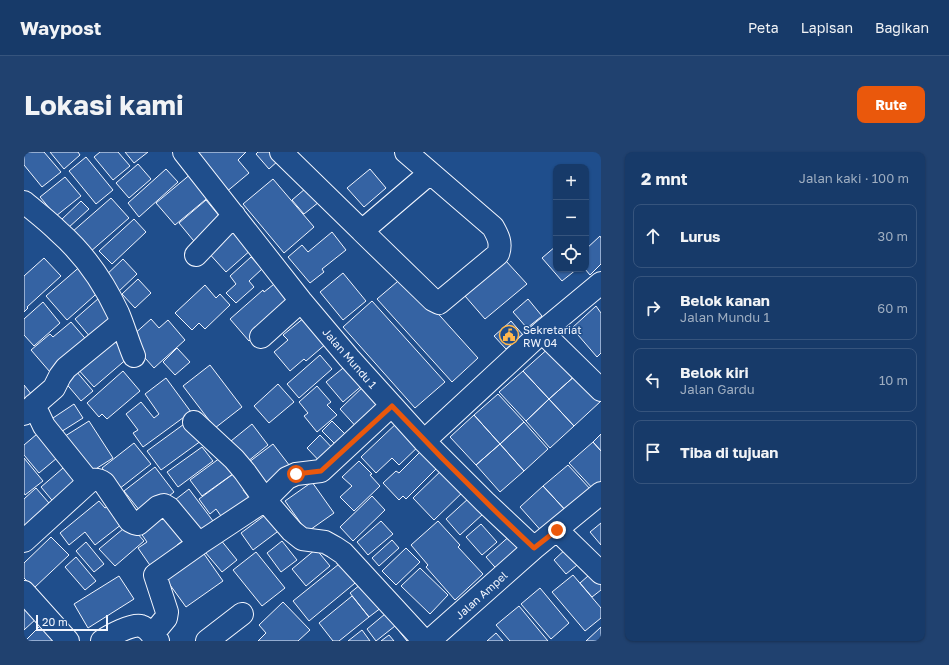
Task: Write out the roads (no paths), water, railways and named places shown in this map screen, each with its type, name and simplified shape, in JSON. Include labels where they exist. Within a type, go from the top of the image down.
[{"type":"street","name":"Jalan Mundu 1","points":[[184,152],[301,301],[392,406],[424,441],[534,548]]},
{"type":"street","points":[[281,152],[436,302],[440,302],[498,254],[500,240],[493,227],[406,152]]},
{"type":"street","points":[[362,231],[430,173]]},
{"type":"street","points":[[24,202],[60,232],[91,267],[104,287],[118,314],[134,356]]},
{"type":"street","points":[[196,255],[234,215]]},
{"type":"street","points":[[424,441],[542,332],[601,283]]},
{"type":"street","points":[[261,337],[301,301]]},
{"type":"street","points":[[89,482],[44,426],[29,410],[54,388],[66,368],[121,323]]},
{"type":"street","points":[[542,332],[601,390]]},
{"type":"street","points":[[102,641],[111,635],[136,625],[141,626],[155,638],[166,618],[167,612],[155,575],[156,573],[265,500],[287,478],[296,474],[321,471],[392,406]]},
{"type":"street","points":[[194,422],[234,459],[265,500],[292,531],[302,539],[324,542],[343,553],[424,641]]},
{"type":"street","points":[[24,541],[89,482],[95,479],[104,484],[134,524],[138,524],[158,507],[164,505],[169,508],[194,538],[198,541],[203,541]]},
{"type":"street","name":"Jalan Ampel","points":[[429,641],[534,548],[601,493]]},
{"type":"street","points":[[557,530],[601,573]]},
{"type":"street","points":[[24,592],[68,641]]},
{"type":"street","points":[[207,641],[242,614]]},
{"type":"place","name":"Sekretariat RW 04","points":[[509,335]]}]
